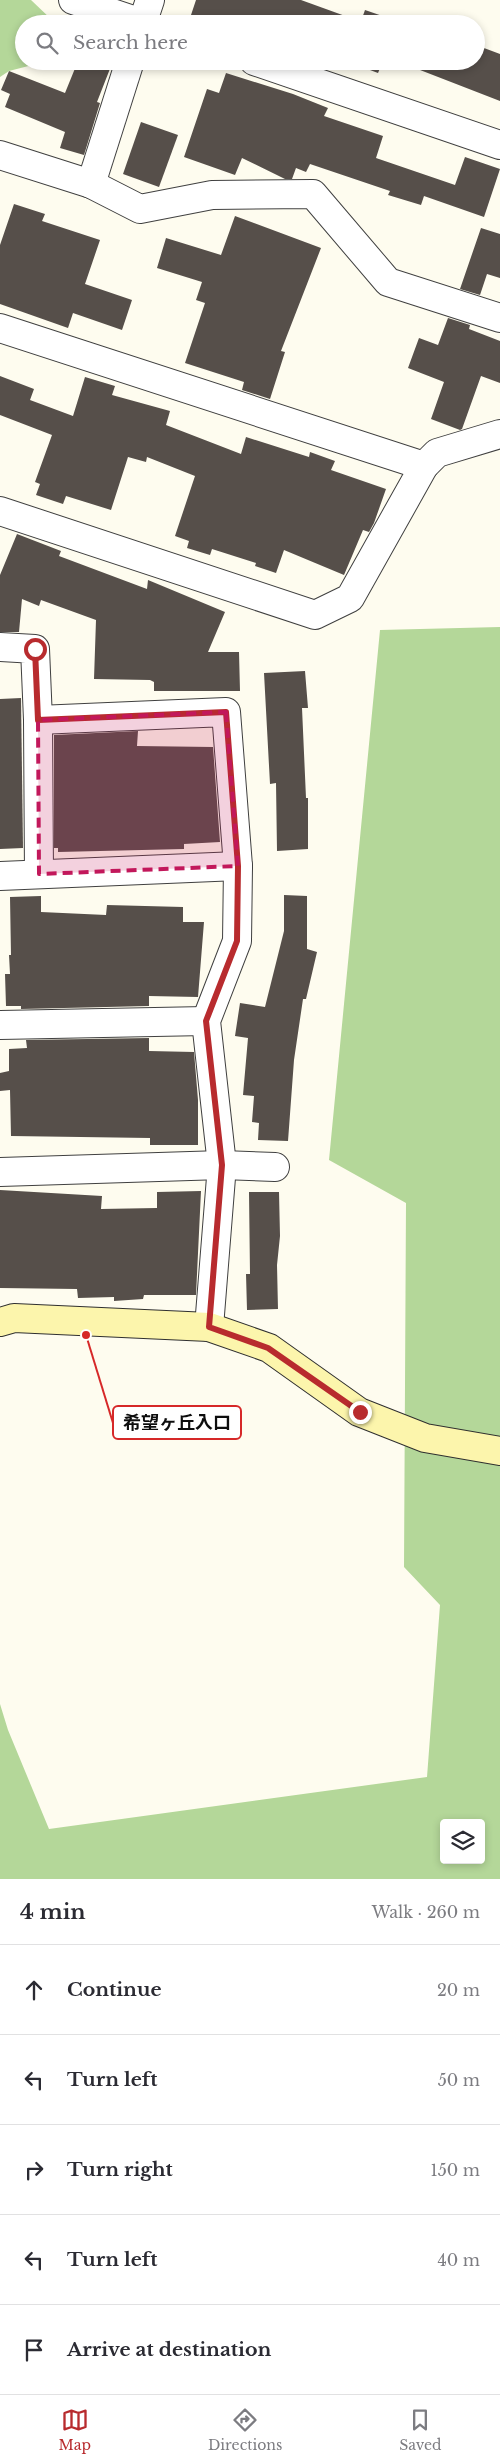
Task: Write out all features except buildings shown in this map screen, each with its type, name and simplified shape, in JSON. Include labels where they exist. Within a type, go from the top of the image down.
[{"type":"street","points":[[73,0],[133,15]]},
{"type":"street","points":[[91,184],[127,70]]},
{"type":"street","points":[[280,70],[500,145]]},
{"type":"street","points":[[1,157],[91,184],[140,209],[212,195],[313,194],[388,282],[500,318]]},
{"type":"street","points":[[0,328],[424,466]]},
{"type":"street","points":[[0,512],[315,615],[350,598],[424,466],[437,453],[500,434]]},
{"type":"street","points":[[0,647],[35,649],[38,720],[39,874]]},
{"type":"street","points":[[38,720],[226,712],[238,866],[237,941],[206,1021],[222,1165],[209,1327]]},
{"type":"street","points":[[0,876],[238,866]]},
{"type":"street","points":[[0,1026],[206,1021]]},
{"type":"street","points":[[0,1172],[222,1165],[274,1166]]},
{"type":"street","points":[[0,1322],[14,1318],[209,1327],[268,1348],[360,1412],[425,1438],[500,1451]]},
{"type":"highlighted area","points":[[226,712],[238,866],[39,874],[38,720]]},
{"type":"green space","points":[[0,0],[31,0],[47,15],[15,15],[15,69],[0,77]]},
{"type":"green space","points":[[500,627],[500,1879],[0,1879],[0,1704],[8,1730],[49,1829],[427,1777],[440,1605],[404,1567],[406,1203],[329,1160],[380,630]]},
{"type":"place","name":"希望ヶ丘入口","points":[[86,1335]]},
{"type":"route","points":[[35,649],[38,720],[226,712],[238,866],[237,941],[206,1021],[222,1165],[209,1327],[268,1348],[360,1412]]}]
